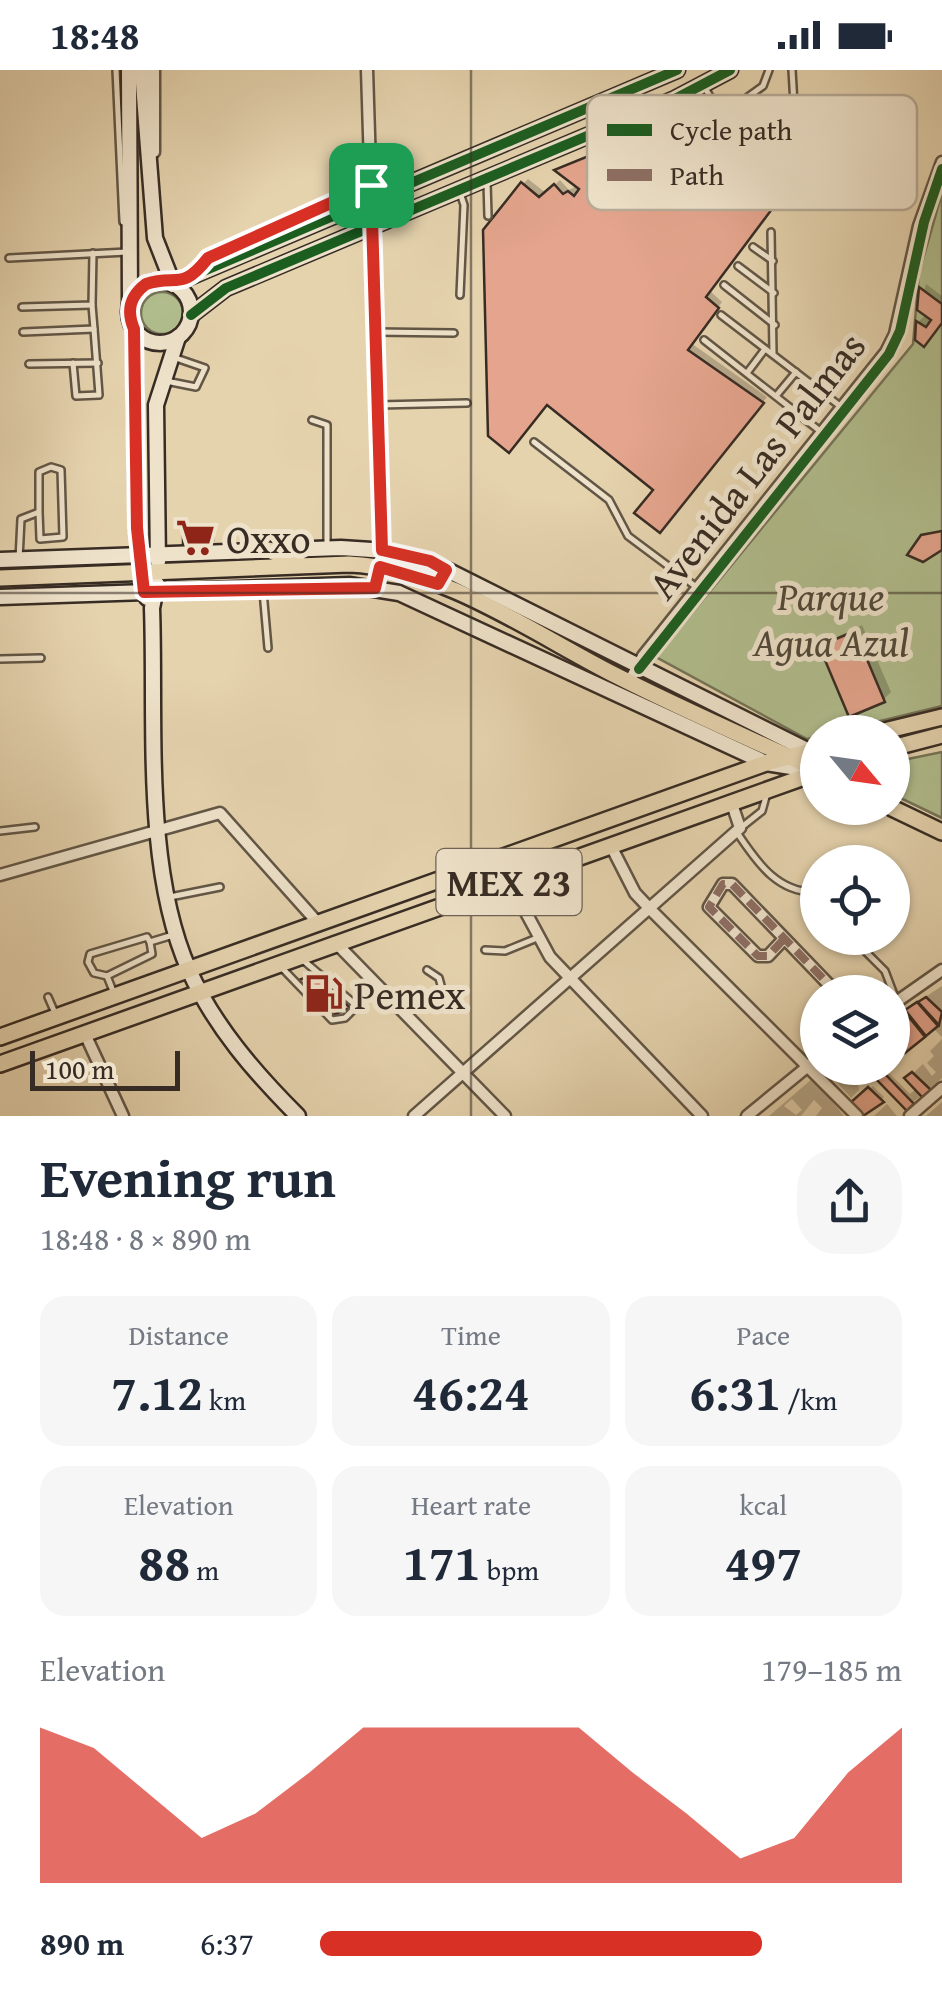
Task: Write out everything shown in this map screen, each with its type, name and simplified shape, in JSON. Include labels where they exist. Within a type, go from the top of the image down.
[{"type":"main road","points":[[129,70],[127,250],[134,329],[140,555],[149,574],[152,608],[159,830],[167,898],[176,934],[201,993],[251,1067],[298,1116]]},
{"type":"main road","points":[[142,70],[149,182],[162,265],[172,284],[187,296],[191,315]]},
{"type":"main road","points":[[619,95],[677,70]]},
{"type":"main road","points":[[684,95],[730,70]]},
{"type":"main road","points":[[130,305],[146,284],[172,284],[587,109]]},
{"type":"main road","points":[[149,574],[158,554],[155,424],[162,380],[191,315],[226,288],[587,136]]},
{"type":"main road","points":[[127,250],[144,254],[162,265]]},
{"type":"main road","points":[[134,329],[159,343],[178,337]]},
{"type":"main road","points":[[269,550],[308,566]]},
{"type":"main road","points":[[0,560],[269,550],[330,559],[381,558],[442,577],[800,762]]},
{"type":"main road","points":[[0,578],[308,566],[330,559]]},
{"type":"main road","points":[[330,559],[336,586]]},
{"type":"main road","points":[[308,566],[312,586]]},
{"type":"main road","points":[[229,570],[231,589]]},
{"type":"main road","points":[[199,571],[200,590]]},
{"type":"main road","points":[[113,575],[114,593]]},
{"type":"main road","points":[[430,607],[442,577]]},
{"type":"main road","points":[[0,597],[312,586],[375,588],[430,607],[766,762],[800,767]]},
{"type":"main road","points":[[462,622],[475,594]]},
{"type":"main road","points":[[475,594],[583,658],[632,674],[800,743]]},
{"type":"main road","points":[[575,675],[583,658]]},
{"type":"main road","points":[[910,725],[942,717]]},
{"type":"main road","points":[[910,743],[942,735]]},
{"type":"main road","name":"MEX 23","points":[[0,1037],[800,753]]},
{"type":"main road","name":"MEX 23","points":[[0,1064],[800,778]]},
{"type":"main road","points":[[910,817],[942,832]]},
{"type":"street","points":[[149,182],[154,157],[154,70]]},
{"type":"street","points":[[367,70],[381,558],[375,588]]},
{"type":"street","name":"Avenida Las Palmas","points":[[632,674],[891,344],[918,226],[942,162]]},
{"type":"street","points":[[414,1116],[738,829],[732,804]]},
{"type":"street","points":[[0,875],[220,813],[318,923]]},
{"type":"street","points":[[611,846],[635,893],[650,910],[800,1058]]},
{"type":"street","points":[[509,882],[538,938],[570,979],[702,1116]]},
{"type":"street","points":[[784,940],[765,958],[758,956],[709,907],[723,884],[732,884],[819,975]]},
{"type":"street","points":[[334,942],[504,1116]]},
{"type":"street","points":[[910,993],[942,970]]},
{"type":"street","points":[[86,1034],[120,1112],[107,1116]]},
{"type":"street","points":[[747,1116],[800,1071]]},
{"type":"street","points":[[827,1085],[857,1116]]},
{"type":"street","points":[[910,1116],[942,1088]]},
{"type":"lane","points":[[9,258],[127,250],[116,70]]},
{"type":"lane","points":[[750,95],[763,86],[769,70]]},
{"type":"lane","points":[[792,70],[793,95]]},
{"type":"lane","points":[[704,85],[709,95]]},
{"type":"lane","points":[[486,179],[488,216]]},
{"type":"lane","points":[[459,190],[464,205],[460,295]]},
{"type":"lane","points":[[772,232],[773,354]]},
{"type":"lane","points":[[753,248],[772,262]]},
{"type":"lane","points":[[73,363],[76,396],[99,394],[92,306],[93,253]]},
{"type":"lane","points":[[738,266],[774,294]]},
{"type":"lane","points":[[724,284],[775,325]]},
{"type":"lane","points":[[22,308],[92,306]]},
{"type":"lane","points":[[722,315],[842,408]]},
{"type":"lane","points":[[23,332],[94,328]]},
{"type":"lane","points":[[375,332],[454,333]]},
{"type":"lane","points":[[704,340],[822,432]]},
{"type":"lane","points":[[746,373],[765,349]]},
{"type":"lane","points":[[162,380],[196,387],[205,368],[170,356]]},
{"type":"lane","points":[[30,364],[98,363]]},
{"type":"lane","points":[[776,396],[796,372]]},
{"type":"lane","points":[[378,405],[467,403]]},
{"type":"lane","points":[[312,420],[327,425],[330,559]]},
{"type":"lane","points":[[534,442],[609,500],[628,536],[697,588]]},
{"type":"lane","points":[[51,467],[61,470],[63,537],[40,539],[39,512],[39,472],[51,467]]},
{"type":"lane","points":[[19,559],[21,519],[39,512]]},
{"type":"lane","points":[[263,588],[268,648]]},
{"type":"lane","points":[[0,660],[41,658]]},
{"type":"lane","points":[[767,792],[762,811],[738,829],[782,887],[800,894]]},
{"type":"lane","points":[[0,831],[35,827]]},
{"type":"lane","points":[[167,898],[220,886]]},
{"type":"lane","points":[[150,942],[176,934]]},
{"type":"lane","points":[[147,936],[150,942],[152,954],[107,976],[94,973],[88,962],[90,954],[147,936]]},
{"type":"lane","points":[[485,950],[504,952],[538,938]]},
{"type":"lane","points":[[869,955],[886,975]]},
{"type":"lane","points":[[298,956],[357,1006]]},
{"type":"lane","points":[[278,964],[332,1020],[345,1018],[373,983]]},
{"type":"lane","points":[[406,1015],[442,989],[438,978],[427,970]]},
{"type":"lane","points":[[107,976],[115,996]]},
{"type":"lane","points":[[48,997],[56,1017]]},
{"type":"green space","name":"Parque Agua Azul","points":[[942,193],[942,706],[905,715],[800,715],[800,735],[656,657],[913,344],[919,273]]},
{"type":"green space","points":[[162,292],[177,298],[183,313],[177,328],[162,334],[147,328],[141,313],[147,298]]},
{"type":"green space","name":"Parque Agua Azul","points":[[942,752],[942,818],[910,803],[910,759]]},
{"type":"building","points":[[587,157],[587,210],[771,210],[706,297],[719,308],[688,350],[764,403],[660,533],[634,513],[653,490],[547,405],[509,453],[488,436],[483,230],[521,182],[539,197],[554,184],[563,194],[568,191],[574,196],[579,189],[554,170]]},
{"type":"building","points":[[919,287],[942,304],[942,323],[924,347],[915,340],[916,321],[926,327],[931,320],[917,310]]},
{"type":"building","name":"Oxxo","points":[[210,527],[210,548],[183,548],[183,528]]},
{"type":"building","points":[[942,531],[942,550],[923,562],[907,555],[921,535]]},
{"type":"building","points":[[855,631],[885,702],[848,715],[819,646]]},
{"type":"building","name":"Pemex","points":[[317,973],[350,1008],[333,1015],[299,980]]},
{"type":"building","points":[[926,997],[942,1012],[939,1025],[918,1002]]},
{"type":"building","points":[[917,1002],[938,1026],[926,1036],[910,1016],[910,1007]]},
{"type":"building","points":[[910,1018],[925,1037],[910,1049]]},
{"type":"building","points":[[910,1074],[931,1090],[923,1098],[910,1084]]},
{"type":"building","points":[[882,1085],[896,1085],[914,1104],[907,1111]]},
{"type":"building","points":[[868,1087],[884,1102],[863,1116],[850,1103]]},
{"type":"marked path","points":[[783,940],[768,956],[758,956],[709,907],[723,884],[732,884],[820,975]]},
{"type":"cycle path","points":[[618,95],[677,70]]},
{"type":"cycle path","points":[[683,95],[730,70]]},
{"type":"cycle path","points":[[173,284],[587,108]]},
{"type":"cycle path","points":[[191,315],[226,288],[587,136]]},
{"type":"cycle path","points":[[639,669],[889,354],[900,331],[924,222],[942,169]]},
{"type":"place","name":"Oxxo","points":[[196,538]]},
{"type":"place","name":"Pemex","points":[[324,994]]},
{"type":"route","points":[[371,185],[382,550],[430,561],[446,570],[438,584],[380,567],[375,588],[349,585],[144,592],[137,528],[134,329],[129,313],[133,296],[146,284],[172,284],[196,273],[208,258],[371,185]]}]
